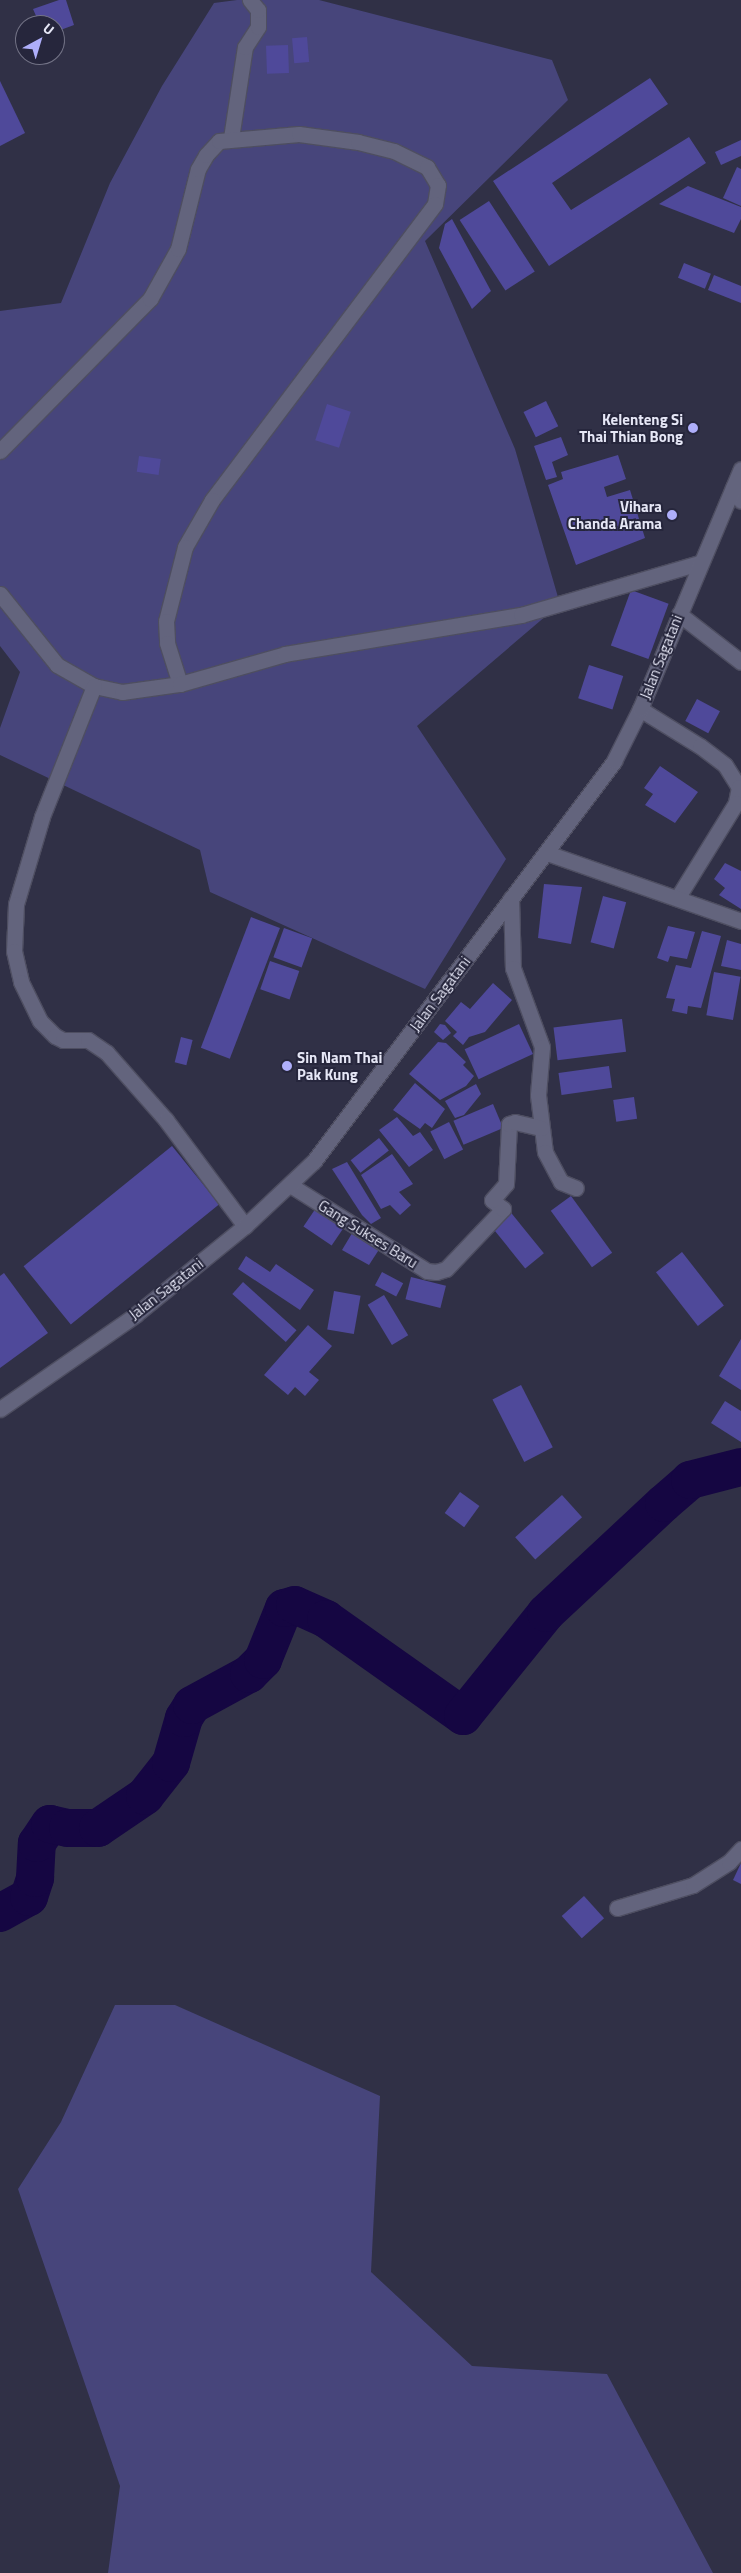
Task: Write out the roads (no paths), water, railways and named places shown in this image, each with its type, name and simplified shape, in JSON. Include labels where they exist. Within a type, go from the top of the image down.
[{"type":"street","points":[[231,138],[245,47],[258,27],[258,10],[250,0]]},
{"type":"street","points":[[0,451],[150,299],[178,249],[198,169],[206,155],[219,141],[231,138],[299,134],[358,142],[394,151],[427,166],[438,185],[438,195],[435,204],[212,500],[185,547],[166,621],[167,643],[180,684]]},
{"type":"street","name":"Jalan Sagatani","points":[[0,1409],[135,1315],[245,1226],[314,1161],[511,898],[548,853],[614,761],[640,708],[699,562],[737,494],[741,469]]},
{"type":"street","points":[[0,594],[57,665],[94,686],[122,692],[180,684],[285,654],[521,615],[699,562]]},
{"type":"street","points":[[678,614],[741,662]]},
{"type":"street","points":[[94,686],[42,817],[16,904],[14,951],[21,982],[40,1021],[55,1036],[64,1040],[88,1040],[108,1053],[160,1113],[245,1226]]},
{"type":"street","points":[[640,708],[700,746],[725,765],[740,787],[736,802],[678,897]]},
{"type":"street","points":[[548,853],[678,897],[741,921]]},
{"type":"street","points":[[511,898],[513,968],[542,1047],[538,1095],[545,1152],[553,1172],[561,1182],[576,1188]]},
{"type":"street","name":"Gang Sukses Baru","points":[[290,1185],[427,1271],[436,1272],[446,1268],[503,1209],[492,1200],[506,1184],[509,1124],[515,1122],[541,1128]]},
{"type":"street","points":[[617,1908],[693,1885],[729,1862],[741,1849]]},
{"type":"waterway","points":[[0,1913],[29,1897],[35,1878],[37,1843],[50,1824],[68,1828],[98,1828],[145,1796],[171,1763],[184,1718],[192,1705],[249,1674],[263,1660],[284,1608],[295,1605],[326,1619],[463,1716],[546,1613],[664,1503],[690,1480],[741,1467]]},
{"type":"place","name":"Kelenteng Si Thai Thian Bong","points":[[693,428]]},
{"type":"place","name":"Vihara Chanda Arama","points":[[672,515]]},
{"type":"place","name":"Sin Nam Thai Pak Kung","points":[[287,1066]]}]
